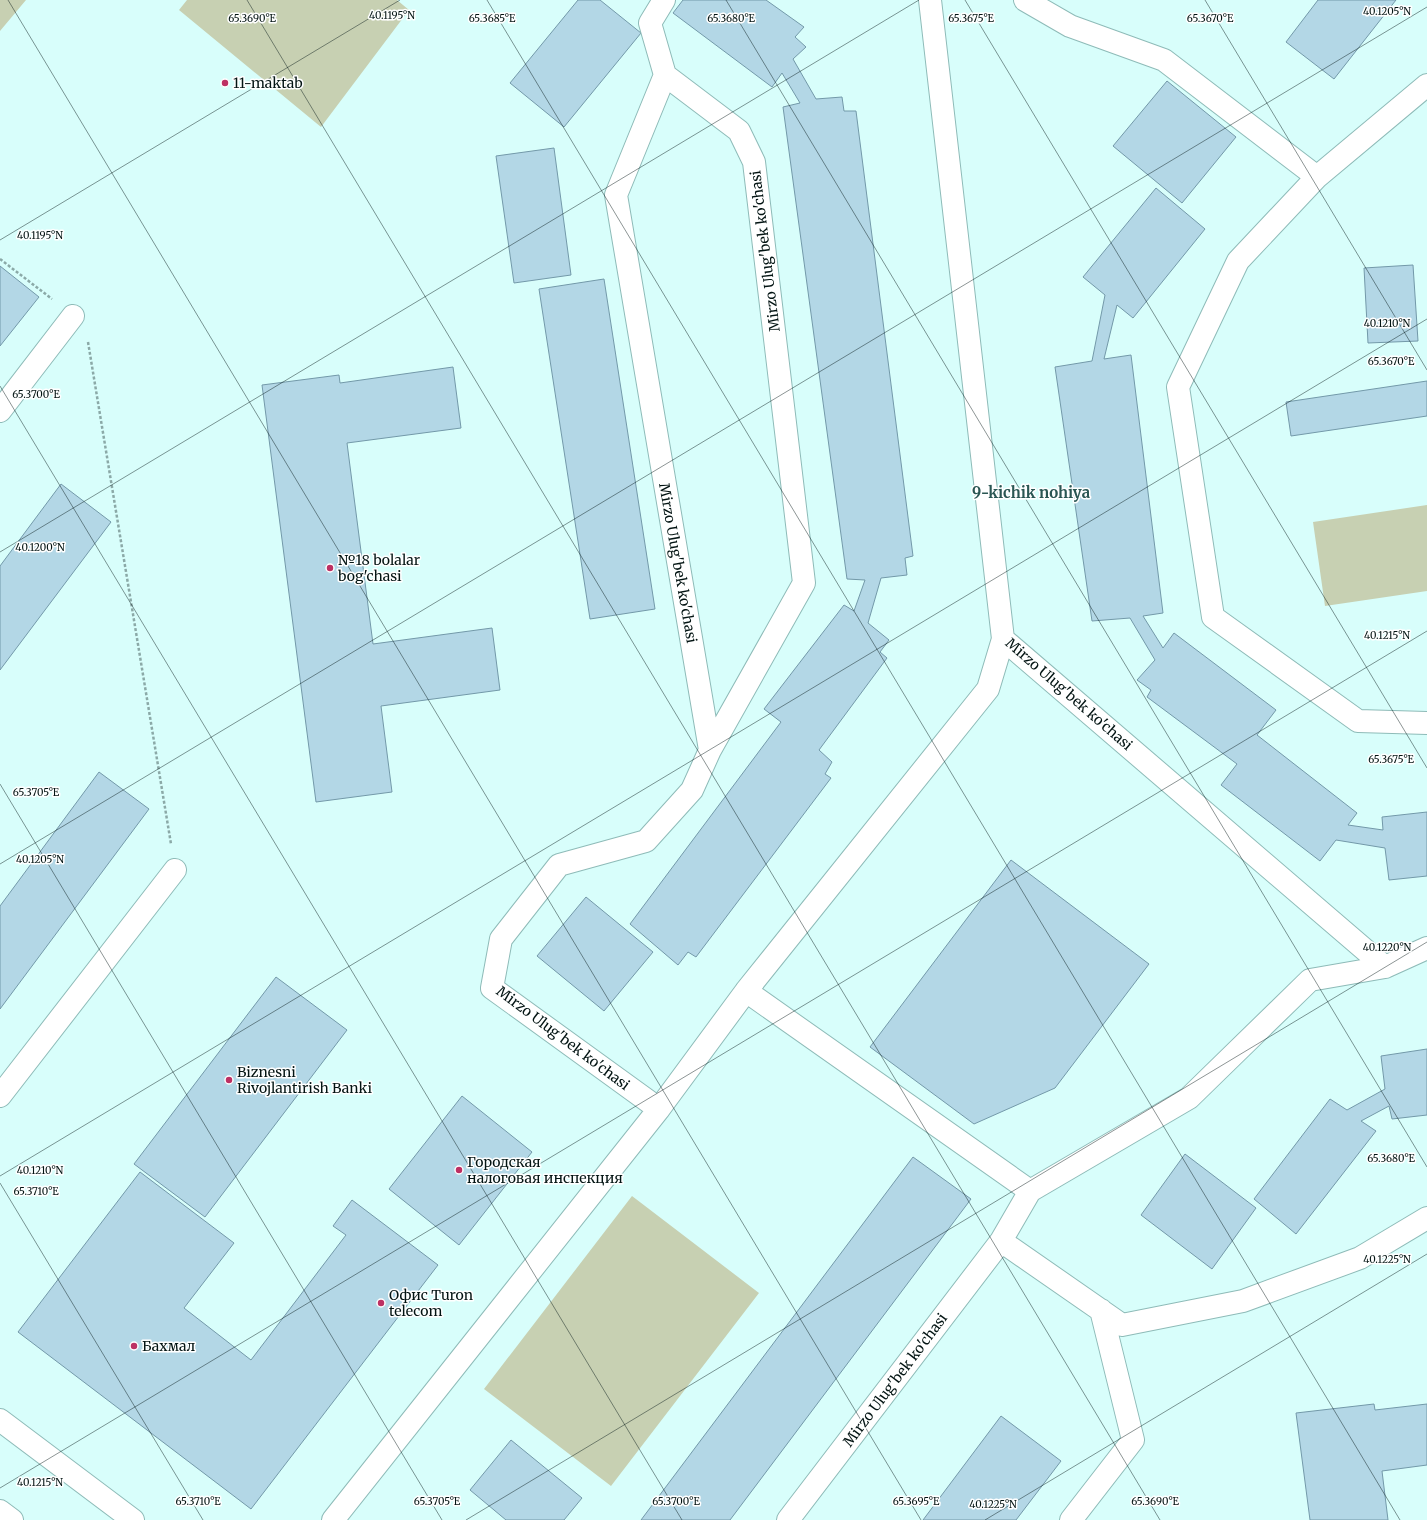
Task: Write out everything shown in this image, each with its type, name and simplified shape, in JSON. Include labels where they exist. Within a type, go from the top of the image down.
[{"type":"street","points":[[664,0],[650,23],[666,74]]},
{"type":"street","name":"Mirzo Ulug'bek ko'chasi","points":[[930,0],[1003,639],[1385,968]]},
{"type":"street","points":[[1026,0],[1070,26],[1164,60],[1317,177]]},
{"type":"street","name":"Mirzo Ulug'bek ko'chasi","points":[[659,1110],[492,988],[501,939],[560,865],[646,841],[692,790],[710,750],[804,584],[754,162],[739,131],[666,74],[616,195],[710,750]]},
{"type":"street","points":[[1427,85],[1317,177],[1238,261],[1178,387],[1213,617],[1358,721],[1427,723]]},
{"type":"street","points":[[0,411],[73,316]]},
{"type":"street","points":[[332,1520],[659,1110],[746,991],[988,689],[1003,639]]},
{"type":"street","points":[[0,1096],[175,870]]},
{"type":"street","points":[[746,991],[1030,1191],[1189,1098],[1310,980],[1385,968],[1427,948]]},
{"type":"street","name":"Mirzo Ulug'bek ko'chasi","points":[[788,1520],[1001,1241],[1030,1191]]},
{"type":"street","points":[[1001,1241],[1122,1325],[1243,1301],[1360,1258],[1427,1218]]},
{"type":"street","points":[[1071,1520],[1133,1440],[1102,1310]]},
{"type":"street","points":[[0,1420],[133,1520]]},
{"type":"street","points":[[0,1510],[12,1520]]},
{"type":"path","points":[[0,259],[86,326],[175,870]]},
{"type":"green space","points":[[0,0],[26,0],[0,31]]},
{"type":"green space","points":[[187,0],[397,0],[409,10],[321,127],[179,10]]},
{"type":"green space","points":[[1427,505],[1427,591],[1325,606],[1313,522]]},
{"type":"green space","points":[[632,1196],[759,1293],[611,1486],[484,1389]]},
{"type":"building","points":[[578,0],[600,0],[641,33],[564,127],[510,83]]},
{"type":"building","points":[[683,0],[766,0],[804,27],[795,37],[806,47],[793,59],[816,99],[842,97],[844,111],[856,111],[913,556],[905,558],[907,575],[881,578],[868,623],[889,640],[880,652],[887,658],[819,750],[832,762],[825,774],[831,778],[696,957],[688,952],[678,965],[630,924],[781,722],[764,709],[844,605],[854,611],[865,580],[847,579],[783,107],[800,103],[782,73],[772,87],[673,13]]},
{"type":"building","points":[[1318,0],[1396,0],[1334,79],[1286,42]]},
{"type":"building","points":[[1167,81],[1236,137],[1182,203],[1113,146]]},
{"type":"building","points":[[554,148],[571,275],[514,283],[496,156]]},
{"type":"building","points":[[1156,188],[1205,229],[1133,318],[1117,305],[1104,359],[1131,355],[1163,613],[1143,616],[1163,648],[1174,633],[1276,710],[1257,735],[1357,813],[1348,825],[1383,830],[1382,817],[1427,812],[1427,876],[1389,880],[1385,848],[1336,840],[1320,861],[1221,785],[1237,764],[1147,697],[1151,690],[1137,680],[1155,660],[1130,618],[1092,621],[1055,367],[1092,361],[1105,295],[1083,277]]},
{"type":"building","points":[[1413,265],[1418,341],[1368,343],[1364,268]]},
{"type":"building","points":[[0,266],[39,297],[0,346]]},
{"type":"building","points":[[604,279],[655,609],[590,619],[539,289]]},
{"type":"building","points":[[453,367],[461,428],[347,443],[373,644],[492,628],[500,690],[381,706],[392,792],[316,802],[262,385],[339,375],[340,383]]},
{"type":"building","points":[[1427,381],[1427,416],[1291,436],[1286,402]]},
{"type":"building","points":[[61,484],[111,522],[0,670],[0,566]]},
{"type":"building","points":[[99,772],[149,809],[0,1009],[0,906]]},
{"type":"building","points":[[1011,860],[1149,964],[1055,1088],[974,1124],[870,1047]]},
{"type":"building","points":[[586,897],[653,952],[604,1011],[537,956]]},
{"type":"building","points":[[276,977],[347,1030],[205,1217],[134,1164]]},
{"type":"building","points":[[1427,1049],[1427,1115],[1392,1119],[1389,1106],[1361,1121],[1376,1131],[1296,1234],[1254,1199],[1330,1099],[1347,1110],[1385,1089],[1381,1056]]},
{"type":"building","points":[[462,1096],[532,1152],[459,1245],[389,1189]]},
{"type":"building","points":[[1185,1154],[1256,1208],[1212,1269],[1141,1215]]},
{"type":"building","points":[[913,1157],[971,1199],[730,1520],[641,1520]]},
{"type":"building","name":"Бахмал","points":[[140,1172],[234,1243],[184,1308],[251,1360],[346,1235],[333,1226],[352,1200],[438,1265],[251,1509],[18,1332]]},
{"type":"building","points":[[1374,1404],[1375,1410],[1427,1404],[1427,1465],[1382,1471],[1388,1520],[1310,1520],[1296,1413]]},
{"type":"building","points":[[1001,1416],[1061,1461],[1016,1520],[923,1520]]},
{"type":"building","points":[[511,1440],[582,1498],[564,1520],[506,1520],[470,1490]]},
{"type":"place","name":"11-maktab","points":[[225,83]]},
{"type":"place","name":"№18 bolalar bog'chasi","points":[[330,568]]},
{"type":"place","name":"Biznesni Rivojlantirish Banki","points":[[229,1080]]},
{"type":"place","name":"Городская налоговая инспекция","points":[[459,1170]]},
{"type":"place","name":"Офис Turon telecom","points":[[381,1303]]},
{"type":"place","name":"Бахмал","points":[[134,1346]]},
{"type":"district","name":"9-kichik nohiya","points":[[1031,493]]}]
